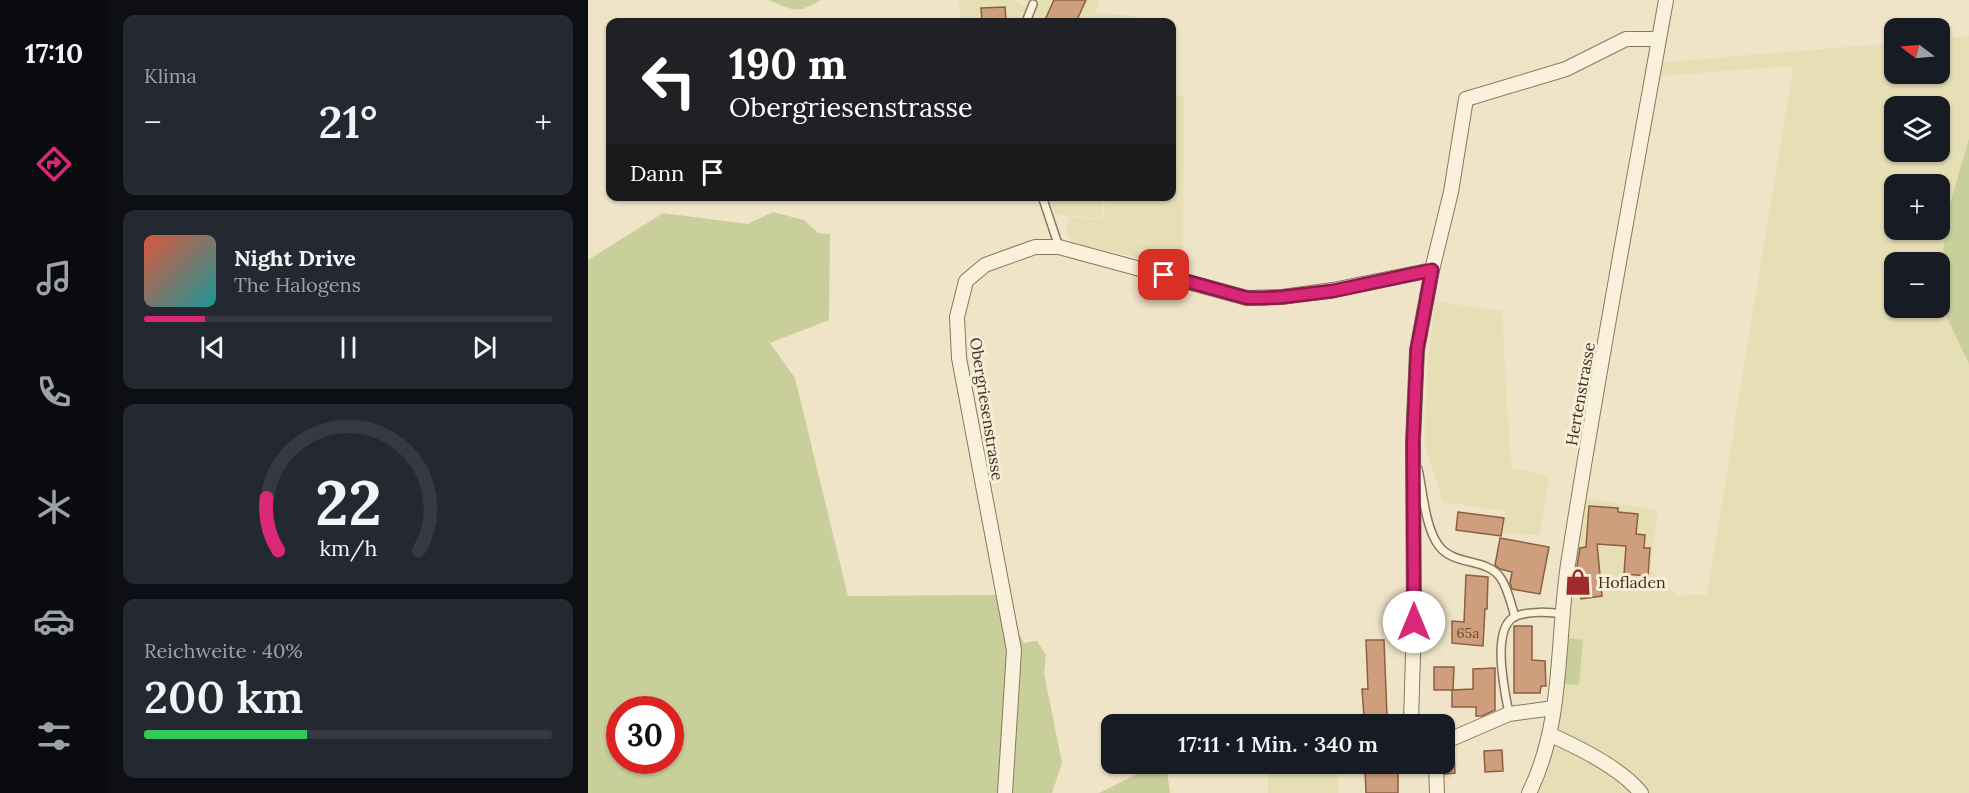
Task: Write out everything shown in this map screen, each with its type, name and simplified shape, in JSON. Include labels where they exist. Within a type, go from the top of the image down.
[{"type":"street","name":"Hertenstrasse","points":[[1529,793],[1539,773],[1551,735],[1565,580],[1666,0]]},
{"type":"street","points":[[1413,714],[1413,442],[1417,350],[1432,270],[1451,192],[1466,99],[1566,69],[1626,39],[1659,39]]},
{"type":"street","name":"Obergriesenstrasse","points":[[1005,793],[1014,650],[959,358],[957,317],[966,281],[985,265],[1035,247],[1059,247],[1247,298],[1282,297],[1333,291],[1432,270]]},
{"type":"street","points":[[1455,737],[1509,714],[1554,708]]},
{"type":"street","points":[[1551,735],[1608,765],[1641,793]]},
{"type":"street","points":[[1436,774],[1437,793]]},
{"type":"lane","points":[[1028,18],[1033,4]]},
{"type":"lane","points":[[1044,201],[1059,247]]},
{"type":"lane","points":[[1413,442],[1428,519],[1438,545],[1458,559],[1484,566],[1499,575],[1515,617]]},
{"type":"lane","points":[[1509,714],[1501,668],[1504,627],[1515,617],[1548,612],[1563,614]]},
{"type":"shaded area","points":[[959,0],[1013,0],[1034,10],[1038,0],[1100,0],[1096,13],[1138,16],[1138,18],[961,18]]},
{"type":"shaded area","points":[[1969,36],[1969,138],[1950,204],[1950,174],[1884,174],[1884,240],[1944,240],[1943,252],[1884,252],[1884,318],[1947,318],[1969,364],[1969,793],[1529,793],[1539,773],[1563,614],[1655,63],[1884,44],[1884,84],[1950,84],[1950,38]],"holes":[[[1793,66],[1707,594],[1677,596],[1650,570],[1658,510],[1585,498],[1658,76]]]},
{"type":"shaded area","points":[[1176,96],[1184,97],[1183,268],[1074,243],[1067,233],[1068,217],[1103,220],[1105,201],[1176,201]]},
{"type":"shaded area","points":[[1050,201],[1103,201],[1101,219],[1055,214]]},
{"type":"shaded area","points":[[1435,301],[1502,311],[1511,468],[1550,476],[1540,535],[1503,534],[1505,511],[1443,502],[1425,447],[1427,363]]},
{"type":"shaded area","points":[[1268,774],[1338,774],[1339,793],[1268,793]]},
{"type":"green space","points":[[768,0],[821,0],[805,8],[795,9]]},
{"type":"green space","points":[[1969,138],[1969,364],[1947,318],[1950,318],[1950,252],[1943,252],[1944,240],[1950,240],[1950,204]]},
{"type":"green space","points":[[773,212],[804,220],[818,233],[830,234],[829,320],[770,343],[795,378],[848,596],[998,595],[1024,643],[1037,641],[1046,655],[1044,673],[1062,763],[1052,793],[588,793],[588,260],[663,213],[748,224]]},
{"type":"green space","points":[[1566,638],[1583,640],[1579,685],[1562,684]]},
{"type":"green space","points":[[1137,774],[1167,774],[1170,793],[1099,793]]},
{"type":"building","points":[[1054,0],[1086,0],[1078,18],[1046,18]]},
{"type":"building","points":[[1005,7],[1006,18],[982,18],[981,8]]},
{"type":"building","points":[[1589,506],[1618,508],[1618,512],[1638,514],[1636,534],[1645,535],[1644,548],[1650,548],[1648,576],[1624,574],[1626,546],[1597,544],[1602,596],[1581,599],[1577,566],[1580,548],[1586,547]]},
{"type":"building","points":[[1458,512],[1504,518],[1501,536],[1456,530]]},
{"type":"building","points":[[1500,538],[1549,547],[1540,594],[1512,589],[1510,583],[1512,572],[1495,565]]},
{"type":"building","points":[[1466,575],[1488,577],[1483,646],[1452,643],[1452,621],[1464,622]]},
{"type":"building","points":[[1514,626],[1532,626],[1532,660],[1545,661],[1546,686],[1541,686],[1540,693],[1514,693]]},
{"type":"building","points":[[1366,640],[1384,640],[1387,714],[1364,714],[1362,689],[1368,689]]},
{"type":"building","points":[[1434,667],[1454,667],[1453,690],[1434,690]]},
{"type":"building","points":[[1495,668],[1495,710],[1482,716],[1476,716],[1476,707],[1452,707],[1452,690],[1473,689],[1473,669]]},
{"type":"building","points":[[1502,750],[1503,771],[1485,772],[1484,751]]},
{"type":"building","points":[[1365,774],[1398,774],[1398,793],[1366,793]]},
{"type":"place","name":"Hofladen","points":[[1578,582]]},
{"type":"route","points":[[1164,275],[1247,298],[1264,298],[1333,291],[1432,270],[1417,350],[1413,442],[1414,622]]}]
